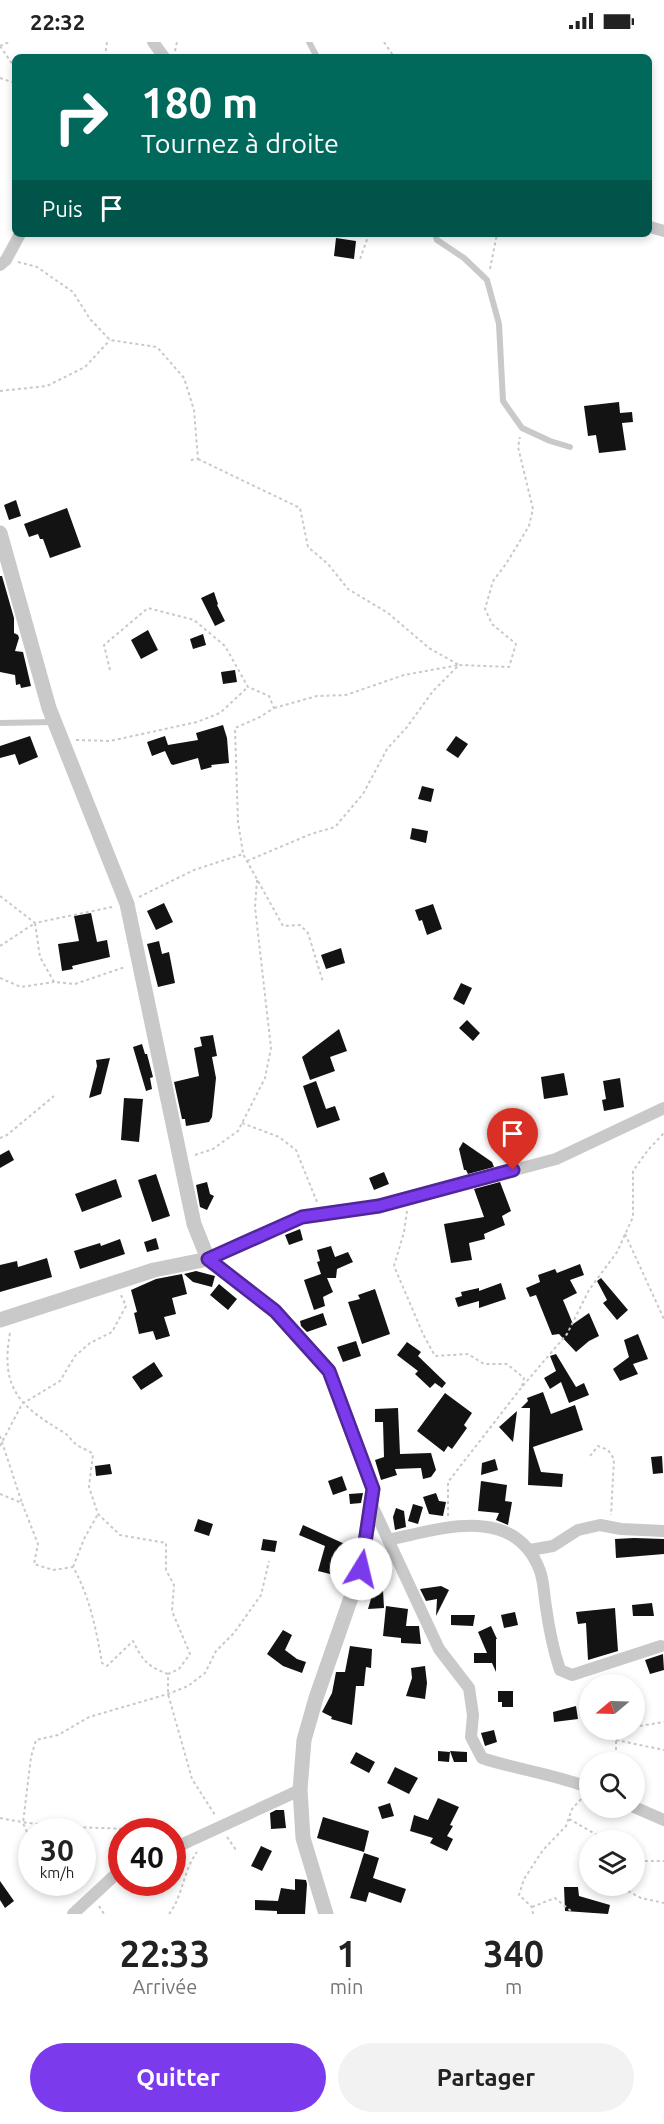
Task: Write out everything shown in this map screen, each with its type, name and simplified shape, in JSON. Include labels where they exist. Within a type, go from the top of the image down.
[{"type":"street","points":[[3,263],[18,237]]},
{"type":"street","points":[[0,533],[54,722],[126,904],[194,1224],[208,1259],[275,1311],[329,1371],[373,1489],[361,1569],[316,1698],[304,1740],[300,1790],[303,1839],[326,1914]]},
{"type":"street","points":[[0,1320],[154,1270],[208,1259],[302,1217],[379,1206],[556,1159],[664,1108]]},
{"type":"street","points":[[371,1503],[439,1649],[469,1688],[473,1715],[471,1737],[482,1758],[510,1767],[564,1778],[579,1787]]},
{"type":"street","points":[[388,1540],[462,1524],[489,1527],[513,1535],[530,1550],[540,1572],[552,1644],[560,1670],[572,1675],[661,1646]]},
{"type":"street","points":[[530,1550],[553,1546],[578,1530],[600,1525],[664,1531]]},
{"type":"street","points":[[186,1843],[300,1790]]},
{"type":"street","points":[[645,1812],[664,1820]]},
{"type":"street","points":[[73,1914],[108,1882]]},
{"type":"lane","points":[[436,237],[437,240],[464,258],[487,280],[499,324],[503,400],[522,428],[570,447]]},
{"type":"lane","points":[[0,723],[54,722]]},
{"type":"path","points":[[9,42],[0,46],[12,64]]},
{"type":"path","points":[[360,259],[368,237]]},
{"type":"path","points":[[487,280],[494,258],[497,237]]},
{"type":"path","points":[[3,263],[37,267],[73,292],[90,319],[110,340],[157,347],[184,378],[194,410],[198,459]]},
{"type":"path","points":[[0,390],[47,386],[85,368],[110,340]]},
{"type":"path","points":[[323,982],[308,933],[300,925],[283,926],[243,854],[238,822],[235,728],[274,708],[317,696],[346,694],[404,675],[459,665],[509,667],[516,644],[492,624],[485,609],[493,581],[506,564],[528,526],[533,509],[518,447],[522,428]]},
{"type":"path","points":[[190,460],[198,459],[300,508],[308,547],[328,564],[348,589],[388,613],[429,648],[459,665]]},
{"type":"path","points":[[110,670],[104,645],[148,608],[194,620],[225,646],[248,687],[269,696],[274,708]]},
{"type":"path","points":[[247,861],[311,834],[335,827],[363,794],[387,749],[407,727],[433,691],[459,665]]},
{"type":"path","points":[[62,740],[110,741],[197,722],[220,713],[248,687]]},
{"type":"path","points":[[0,946],[35,923],[126,904],[194,870],[243,854]]},
{"type":"path","points":[[181,1160],[213,1149],[238,1131],[265,1078],[271,1048],[255,907],[257,879]]},
{"type":"path","points":[[0,896],[35,923],[40,957],[54,982]]},
{"type":"path","points":[[0,978],[21,987],[54,982],[75,984],[139,962]]},
{"type":"path","points":[[0,1138],[7,1135],[54,1096]]},
{"type":"path","points":[[242,1123],[279,1137],[297,1150],[322,1214]]},
{"type":"path","points":[[448,1527],[448,1482],[521,1388],[567,1334],[590,1290],[617,1252],[633,1216],[633,1171],[664,1133]]},
{"type":"path","points":[[409,1198],[404,1232],[394,1266],[435,1356],[468,1354],[484,1364],[507,1364],[525,1378],[521,1388]]},
{"type":"path","points":[[625,1234],[664,1319]]},
{"type":"path","points":[[1,1445],[22,1404],[60,1381],[75,1356],[90,1343],[112,1332],[126,1306],[116,1282]]},
{"type":"path","points":[[2,1351],[19,1314]]},
{"type":"path","points":[[8,1390],[36,1418],[66,1433],[77,1445],[93,1454],[88,1487],[98,1514],[120,1535],[166,1543],[166,1570],[174,1585],[172,1611],[190,1654],[179,1669],[168,1674],[152,1668],[139,1654],[133,1641],[108,1665],[102,1663],[94,1620],[84,1586],[73,1567]]},
{"type":"path","points":[[0,1436],[1,1445],[38,1544],[34,1564],[53,1570],[73,1567]]},
{"type":"path","points":[[590,1456],[598,1446],[608,1450],[614,1459],[611,1527]]},
{"type":"path","points":[[0,1494],[22,1503]]},
{"type":"path","points":[[73,1567],[84,1539],[98,1514]]},
{"type":"path","points":[[24,1818],[31,1757],[36,1740],[58,1735],[89,1717],[188,1686],[205,1672],[216,1651],[234,1633],[261,1595],[269,1561]]},
{"type":"path","points":[[168,1674],[168,1694],[192,1779],[218,1819],[219,1828],[236,1850]]},
{"type":"path","points":[[645,1725],[664,1722]]},
{"type":"path","points":[[616,1752],[616,1740],[664,1750]]},
{"type":"path","points":[[532,1914],[532,1907],[519,1895],[524,1879],[543,1850],[566,1826],[572,1809],[579,1801]]},
{"type":"path","points":[[0,1818],[18,1822]]},
{"type":"path","points":[[569,1819],[588,1830]]},
{"type":"path","points":[[169,1914],[176,1905],[189,1862],[219,1828]]},
{"type":"path","points":[[645,1861],[664,1861]]},
{"type":"path","points":[[637,1896],[664,1902]]},
{"type":"path","points":[[532,1907],[555,1898],[571,1911],[571,1914]]},
{"type":"building","points":[[336,238],[356,241],[354,259],[334,256]]},
{"type":"building","points":[[619,402],[620,413],[632,412],[633,422],[622,423],[626,450],[599,453],[596,435],[588,436],[584,406]]},
{"type":"building","points":[[16,500],[21,516],[9,520],[4,505]]},
{"type":"building","points":[[67,508],[81,547],[50,558],[43,539],[40,539],[38,534],[29,537],[24,524]]},
{"type":"building","points":[[0,576],[2,576],[14,618],[14,633],[19,638],[15,651],[23,652],[31,686],[21,688],[20,684],[16,685],[15,675],[0,672]]},
{"type":"building","points":[[214,592],[217,605],[225,621],[215,626],[201,598]]},
{"type":"building","points":[[148,630],[158,650],[141,659],[131,640]]},
{"type":"building","points":[[203,634],[206,645],[193,649],[190,639]]},
{"type":"building","points":[[235,670],[237,682],[223,684],[221,672]]},
{"type":"building","points":[[223,725],[227,738],[229,763],[211,765],[212,767],[201,770],[198,758],[173,765],[165,751],[152,756],[147,742],[165,736],[168,745],[198,740],[196,733]]},
{"type":"building","points":[[30,736],[38,757],[19,765],[15,754],[0,758],[0,746]]},
{"type":"building","points":[[456,736],[468,744],[458,758],[446,750]]},
{"type":"building","points":[[422,786],[434,789],[431,802],[418,799]]},
{"type":"building","points":[[412,828],[428,831],[426,843],[410,839]]},
{"type":"building","points":[[164,903],[173,922],[156,930],[147,911]]},
{"type":"building","points":[[433,904],[442,929],[427,935],[422,920],[419,921],[415,910]]},
{"type":"building","points":[[91,913],[97,942],[107,940],[110,957],[72,966],[73,969],[62,971],[58,944],[79,941],[74,916]]},
{"type":"building","points":[[159,941],[162,954],[169,952],[175,983],[158,987],[147,944]]},
{"type":"building","points":[[341,948],[345,963],[326,969],[321,955]]},
{"type":"building","points":[[461,983],[472,988],[464,1005],[453,999]]},
{"type":"building","points":[[467,1020],[480,1033],[473,1041],[459,1028]]},
{"type":"building","points":[[339,1029],[347,1051],[330,1057],[335,1071],[310,1080],[302,1057]]},
{"type":"building","points":[[213,1035],[217,1056],[212,1057],[216,1078],[212,1117],[209,1122],[186,1126],[185,1119],[182,1119],[174,1082],[199,1076],[194,1048],[202,1046],[200,1037]]},
{"type":"building","points":[[142,1044],[153,1077],[150,1078],[152,1089],[146,1091],[133,1047]]},
{"type":"building","points":[[110,1058],[101,1094],[89,1098],[97,1066],[96,1060]]},
{"type":"building","points":[[564,1073],[568,1095],[544,1099],[541,1077]]},
{"type":"building","points":[[620,1078],[624,1107],[604,1111],[602,1100],[606,1099],[603,1081]]},
{"type":"building","points":[[316,1081],[326,1109],[335,1106],[340,1120],[317,1128],[303,1086]]},
{"type":"building","points":[[124,1098],[143,1099],[139,1142],[121,1140]]},
{"type":"building","points":[[463,1142],[492,1162],[494,1167],[468,1174],[464,1170],[459,1149]]},
{"type":"building","points":[[9,1150],[14,1160],[0,1168],[0,1155]]},
{"type":"building","points":[[384,1172],[389,1184],[374,1190],[369,1178]]},
{"type":"building","points":[[156,1174],[170,1216],[152,1222],[138,1180]]},
{"type":"building","points":[[116,1179],[122,1197],[82,1212],[75,1194]]},
{"type":"building","points":[[207,1182],[210,1194],[214,1196],[207,1210],[200,1207],[196,1185]]},
{"type":"building","points":[[500,1182],[511,1211],[502,1216],[505,1225],[484,1234],[485,1239],[469,1243],[472,1260],[451,1263],[444,1224],[484,1217],[474,1189]]},
{"type":"building","points":[[300,1229],[303,1240],[289,1245],[285,1235]]},
{"type":"building","points":[[156,1238],[159,1249],[147,1252],[144,1242]]},
{"type":"building","points":[[120,1239],[125,1254],[80,1269],[74,1251],[100,1243],[101,1246]]},
{"type":"building","points":[[331,1246],[335,1257],[348,1252],[353,1262],[337,1269],[336,1278],[327,1278],[333,1292],[323,1297],[325,1306],[314,1310],[304,1280],[321,1274],[317,1262],[320,1261],[317,1250]]},
{"type":"building","points":[[47,1258],[52,1277],[0,1292],[0,1265],[17,1261],[18,1267]]},
{"type":"building","points":[[580,1264],[584,1275],[570,1280],[577,1293],[563,1300],[573,1324],[589,1313],[599,1336],[576,1352],[559,1334],[552,1335],[536,1295],[530,1297],[526,1288],[540,1282],[538,1275],[555,1269],[557,1273]]},
{"type":"building","points":[[196,1271],[215,1276],[212,1287],[193,1282],[184,1274]]},
{"type":"building","points":[[182,1274],[187,1294],[172,1298],[176,1314],[164,1317],[170,1336],[156,1340],[153,1331],[139,1334],[134,1313],[137,1312],[131,1290],[156,1279]]},
{"type":"building","points":[[601,1278],[628,1310],[617,1320],[603,1303],[607,1300],[597,1281]]},
{"type":"building","points":[[501,1283],[506,1299],[479,1308],[479,1301],[458,1307],[455,1298],[462,1296],[461,1292],[479,1288],[479,1291]]},
{"type":"building","points":[[219,1284],[237,1299],[228,1310],[210,1295]]},
{"type":"building","points":[[375,1289],[390,1334],[362,1344],[348,1302],[360,1299],[358,1295]]},
{"type":"building","points":[[323,1313],[327,1325],[307,1332],[301,1326],[300,1321]]},
{"type":"building","points":[[638,1334],[648,1359],[633,1364],[638,1374],[620,1381],[613,1369],[629,1357],[624,1340]]},
{"type":"building","points":[[356,1341],[361,1356],[343,1362],[337,1347]]},
{"type":"building","points":[[407,1342],[421,1352],[418,1356],[446,1383],[442,1388],[435,1383],[430,1388],[415,1374],[418,1371],[397,1355]]},
{"type":"building","points":[[556,1354],[576,1387],[584,1383],[589,1395],[569,1403],[561,1382],[550,1389],[544,1378],[556,1371],[550,1356]]},
{"type":"building","points":[[154,1362],[163,1376],[141,1390],[132,1377]]},
{"type":"building","points":[[543,1392],[551,1414],[575,1405],[583,1430],[533,1447],[541,1472],[563,1474],[562,1487],[528,1485],[530,1408],[521,1408],[528,1401],[527,1398]]},
{"type":"building","points":[[445,1393],[472,1413],[464,1425],[467,1428],[452,1449],[448,1446],[444,1452],[417,1431]]},
{"type":"building","points":[[398,1408],[400,1454],[431,1453],[436,1470],[431,1477],[423,1479],[421,1468],[395,1469],[397,1475],[381,1480],[375,1460],[384,1457],[383,1422],[375,1422],[375,1409]]},
{"type":"building","points":[[517,1411],[513,1442],[499,1427]]},
{"type":"building","points":[[662,1456],[663,1473],[653,1474],[651,1457]]},
{"type":"building","points":[[495,1459],[498,1470],[481,1475],[482,1463]]},
{"type":"building","points":[[110,1464],[112,1474],[96,1476],[95,1466]]},
{"type":"building","points":[[342,1476],[347,1490],[333,1495],[328,1481]]},
{"type":"building","points":[[481,1481],[507,1485],[505,1501],[512,1502],[508,1525],[496,1520],[499,1513],[478,1511]]},
{"type":"building","points":[[363,1493],[361,1503],[350,1504],[349,1494]]},
{"type":"building","points":[[436,1493],[439,1501],[446,1502],[443,1516],[429,1514],[423,1497]]},
{"type":"building","points":[[413,1504],[423,1507],[418,1524],[408,1521]]},
{"type":"building","points":[[396,1508],[404,1511],[406,1527],[395,1530],[393,1517]]},
{"type":"building","points":[[198,1519],[213,1524],[209,1536],[194,1531]]},
{"type":"building","points":[[303,1525],[347,1545],[338,1576],[318,1571],[325,1546],[299,1535]]},
{"type":"building","points":[[263,1539],[277,1541],[275,1552],[261,1550]]},
{"type":"building","points":[[615,1539],[664,1539],[664,1554],[616,1558]]},
{"type":"building","points":[[378,1560],[389,1560],[390,1563],[390,1574],[388,1574],[383,1590],[384,1608],[368,1609],[377,1578]]},
{"type":"building","points":[[441,1586],[449,1590],[436,1616],[437,1599],[426,1601],[420,1589]]},
{"type":"building","points":[[652,1603],[654,1616],[633,1616],[632,1605]]},
{"type":"building","points":[[386,1606],[408,1609],[406,1626],[419,1626],[421,1644],[401,1643],[401,1638],[383,1636]]},
{"type":"building","points":[[615,1608],[618,1651],[588,1660],[586,1623],[578,1624],[576,1612]]},
{"type":"building","points":[[515,1612],[518,1625],[504,1628],[501,1615]]},
{"type":"building","points":[[451,1615],[475,1615],[473,1626],[451,1625]]},
{"type":"building","points":[[491,1626],[497,1639],[496,1672],[492,1663],[474,1663],[474,1653],[487,1653],[478,1632]]},
{"type":"building","points":[[283,1630],[292,1635],[285,1650],[297,1659],[306,1662],[302,1673],[283,1666],[267,1654]]},
{"type":"building","points":[[350,1646],[372,1649],[371,1668],[366,1667],[364,1686],[356,1686],[352,1725],[331,1719],[332,1717],[322,1712],[332,1693],[336,1672],[345,1672]]},
{"type":"building","points":[[663,1654],[664,1670],[650,1674],[645,1660]]},
{"type":"building","points":[[425,1666],[427,1683],[425,1699],[406,1696],[412,1678],[411,1668]]},
{"type":"building","points":[[498,1691],[513,1691],[513,1707],[502,1707],[502,1702],[498,1702]]},
{"type":"building","points":[[576,1706],[578,1719],[554,1722],[553,1712]]},
{"type":"building","points":[[494,1730],[497,1742],[485,1746],[481,1733]]},
{"type":"building","points":[[438,1751],[450,1752],[449,1762],[438,1761]]},
{"type":"building","points":[[450,1751],[467,1752],[467,1762],[454,1762]]},
{"type":"building","points":[[356,1752],[375,1762],[369,1773],[350,1763]]},
{"type":"building","points":[[395,1767],[418,1778],[409,1794],[387,1783]]},
{"type":"building","points":[[438,1798],[459,1807],[447,1836],[453,1839],[447,1851],[430,1843],[433,1838],[410,1831],[414,1815],[428,1820]]},
{"type":"building","points":[[390,1803],[394,1816],[382,1819],[378,1807]]},
{"type":"building","points":[[284,1810],[286,1828],[271,1829],[270,1813]]},
{"type":"building","points":[[323,1817],[369,1831],[364,1852],[317,1838]]},
{"type":"building","points":[[261,1846],[272,1851],[262,1871],[251,1866]]},
{"type":"building","points":[[364,1853],[379,1858],[373,1878],[406,1889],[401,1903],[369,1892],[366,1902],[350,1898]]},
{"type":"building","points":[[295,1879],[306,1880],[305,1914],[277,1914],[277,1911],[255,1910],[255,1900],[278,1901],[281,1888],[295,1890]]},
{"type":"building","points":[[0,1881],[14,1901],[5,1908],[0,1900]]},
{"type":"building","points":[[564,1887],[578,1887],[579,1896],[610,1905],[608,1914],[565,1911]]},
{"type":"route","points":[[361,1569],[373,1489],[329,1371],[275,1311],[208,1259],[302,1217],[379,1206],[513,1170]]}]
